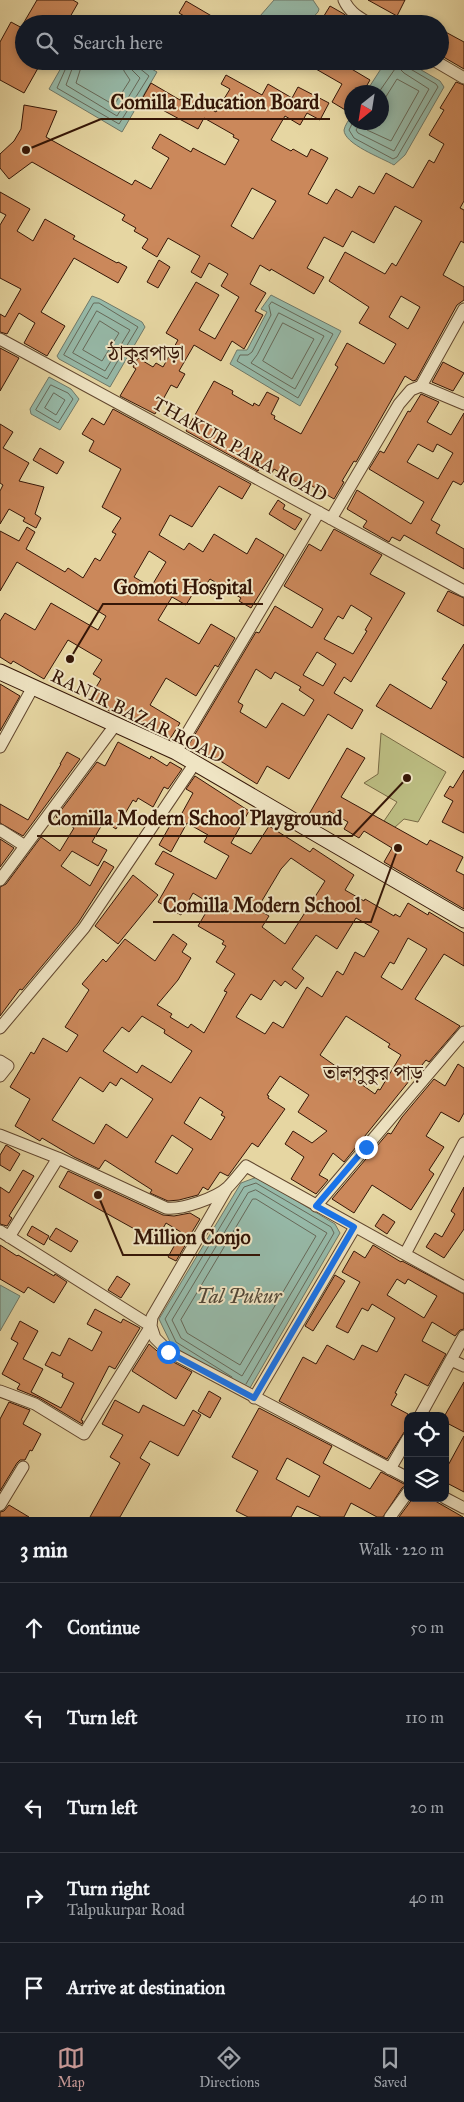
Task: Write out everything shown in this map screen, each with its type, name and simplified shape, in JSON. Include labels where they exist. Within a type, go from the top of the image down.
[{"type":"main road","name":"RANIR BAZAR ROAD","points":[[0,672],[176,752],[464,920]]},
{"type":"street","points":[[344,0],[356,15]]},
{"type":"street","points":[[449,69],[464,78]]},
{"type":"street","points":[[332,519],[399,404],[411,390],[421,386],[464,309]]},
{"type":"street","name":"THAKUR PARA ROAD","points":[[0,339],[464,591]]},
{"type":"street","points":[[421,386],[464,404]]},
{"type":"street","points":[[176,752],[320,512]]},
{"type":"street","points":[[0,747],[34,687]]},
{"type":"street","points":[[0,880],[116,724]]},
{"type":"street","points":[[0,1028],[84,928],[195,763]]},
{"type":"street","points":[[0,830],[25,846]]},
{"type":"street","points":[[316,1206],[464,1032]]},
{"type":"street","points":[[0,1061],[8,1066],[0,1076]]},
{"type":"street","points":[[0,1135],[58,1158],[166,1208],[175,1209],[188,1205],[227,1188]]},
{"type":"street","points":[[405,1254],[464,1143]]},
{"type":"street","points":[[58,1158],[5,1234],[151,1326]]},
{"type":"street","points":[[404,1476],[168,1352],[155,1338],[151,1326],[152,1317],[227,1188],[246,1166],[464,1286]]},
{"type":"street","points":[[254,1398],[354,1227]]},
{"type":"street","points":[[0,1391],[35,1404],[84,1434],[151,1326]]},
{"type":"street","points":[[422,1412],[464,1336]]},
{"type":"street","points":[[451,1360],[464,1366]]},
{"type":"street","points":[[390,1469],[404,1445]]},
{"type":"street","points":[[0,1505],[24,1467]]},
{"type":"street","points":[[390,1517],[404,1498]]},
{"type":"street","points":[[449,1500],[464,1508],[459,1517]]},
{"type":"green space","points":[[381,733],[446,772],[418,822],[404,819],[394,828],[384,821],[397,802],[364,783],[378,774]]},
{"type":"water","points":[[274,0],[313,0],[319,9],[315,15],[261,15]]},
{"type":"water","points":[[60,70],[154,70],[157,72],[122,132],[49,89]]},
{"type":"water","points":[[380,70],[421,70],[440,81],[444,87],[405,155],[394,165],[364,150],[346,135],[344,130],[389,130],[389,85],[371,85]]},
{"type":"water","points":[[271,295],[341,331],[300,406],[230,364],[237,350],[247,350],[267,312],[261,309]]},
{"type":"water","points":[[92,296],[142,322],[145,327],[110,387],[59,359],[57,356]]},
{"type":"water","points":[[49,377],[71,389],[79,399],[60,430],[31,414],[30,409]]},
{"type":"water","name":"Tal Pukur","points":[[257,1177],[335,1224],[340,1233],[247,1393],[172,1346],[159,1319],[241,1183]]},
{"type":"water","points":[[0,1285],[20,1296],[0,1331]]},
{"type":"building","points":[[37,0],[73,0],[78,3],[71,15],[28,15]]},
{"type":"building","points":[[368,0],[405,0],[398,15]]},
{"type":"building","points":[[186,1],[210,15],[182,15],[179,13]]},
{"type":"building","points":[[330,6],[345,15],[324,15]]},
{"type":"building","points":[[11,22],[15,24],[15,70],[37,70],[24,93],[0,80],[0,42]]},
{"type":"building","points":[[449,34],[464,42],[464,69],[449,60]]},
{"type":"building","points":[[318,70],[353,70],[370,80],[367,85],[344,85],[344,109],[332,102],[342,84]]},
{"type":"building","points":[[226,75],[262,95],[268,84],[292,98],[298,87],[329,103],[320,120],[307,113],[300,125],[285,116],[271,140],[307,157],[311,149],[328,158],[308,194],[327,204],[336,189],[352,198],[359,186],[374,194],[386,173],[413,188],[429,160],[434,163],[444,144],[429,135],[444,110],[440,108],[456,82],[464,85],[464,201],[460,208],[464,210],[464,243],[461,241],[443,275],[464,287],[464,300],[457,305],[416,380],[413,381],[405,376],[356,462],[354,461],[342,481],[344,482],[334,499],[307,483],[305,487],[274,469],[272,473],[261,466],[258,471],[186,431],[214,381],[233,391],[232,394],[253,406],[254,403],[259,406],[267,392],[279,398],[271,414],[275,416],[274,419],[301,434],[338,367],[335,365],[347,343],[384,364],[396,344],[359,323],[369,307],[329,281],[345,252],[385,274],[392,263],[396,266],[422,221],[395,206],[374,243],[352,231],[343,247],[324,237],[307,268],[324,277],[314,294],[271,269],[270,271],[260,265],[250,284],[266,293],[255,311],[263,315],[244,349],[232,341],[221,361],[194,345],[179,371],[185,374],[177,388],[171,385],[155,414],[120,396],[136,369],[133,367],[138,358],[153,367],[156,363],[163,367],[178,340],[166,333],[196,282],[219,295],[199,330],[215,339],[239,297],[221,286],[228,274],[209,263],[201,278],[191,272],[200,256],[168,238],[157,257],[142,248],[148,239],[134,231],[136,228],[122,220],[125,215],[32,162],[9,179],[0,168],[0,154],[14,141],[21,129],[24,105],[57,111],[46,137],[132,185],[135,180],[151,189],[169,158],[152,148],[160,134],[191,152],[193,148],[225,165],[239,140],[233,137],[234,135],[204,118],[198,129],[142,99],[151,83],[180,100],[184,94],[216,112],[230,89],[221,84]],"holes":[[[252,188],[276,201],[253,239],[231,226]],[[401,296],[420,307],[408,329],[389,317]]]},
{"type":"building","points":[[0,192],[30,209],[17,231],[33,241],[45,219],[75,236],[73,239],[127,267],[118,283],[74,258],[41,312],[65,326],[47,356],[24,343],[35,323],[19,313],[7,334],[0,332],[0,314],[5,317],[21,289],[0,278],[0,225],[6,215],[0,212]]},
{"type":"building","points":[[159,260],[170,267],[158,288],[147,282]]},
{"type":"building","points":[[0,348],[19,358],[0,391]]},
{"type":"building","points":[[443,362],[464,373],[453,391],[432,382]]},
{"type":"building","points":[[421,394],[439,402],[427,422],[451,435],[464,413],[464,481],[461,485],[453,481],[431,520],[440,525],[436,533],[464,549],[464,569],[404,535],[400,541],[392,537],[389,542],[363,527],[367,521],[347,509],[357,490],[411,524],[424,502],[369,469],[380,451],[384,453],[408,411],[410,412]],"holes":[[[418,444],[433,452],[437,444],[453,453],[438,479],[407,462]]]},
{"type":"building","points":[[113,409],[251,484],[242,499],[219,486],[192,527],[170,515],[159,535],[184,550],[189,543],[203,552],[214,534],[247,554],[256,538],[284,555],[251,608],[239,601],[241,598],[210,579],[205,586],[200,582],[186,605],[172,597],[158,620],[199,644],[211,624],[235,638],[218,667],[215,665],[196,696],[166,678],[150,705],[180,723],[170,739],[133,717],[131,719],[117,710],[115,714],[89,699],[101,679],[93,674],[102,660],[68,640],[44,679],[13,661],[11,664],[0,657],[0,621],[5,613],[35,630],[51,603],[98,630],[106,616],[17,562],[0,591],[0,531],[19,541],[27,527],[35,532],[26,549],[65,572],[68,568],[83,578],[95,558],[100,561],[116,534],[112,532],[121,518],[102,507],[121,469],[89,451],[94,441],[82,434],[92,418],[104,425]],"holes":[[[149,551],[166,562],[151,587],[134,577]]]},
{"type":"building","points":[[0,424],[13,432],[3,448],[29,463],[19,481],[44,487],[35,514],[41,518],[36,528],[23,521],[25,518],[9,509],[0,524],[0,491],[3,485],[0,483]]},
{"type":"building","points":[[40,448],[64,462],[57,474],[33,460]]},
{"type":"building","points":[[278,500],[285,505],[283,509],[302,519],[295,530],[269,514]]},
{"type":"building","points":[[334,529],[382,555],[370,574],[405,593],[351,682],[344,677],[334,693],[363,710],[352,729],[328,714],[289,779],[267,766],[257,784],[214,757],[212,760],[188,746],[256,632],[259,633],[275,606],[312,628],[323,609],[284,586],[309,544],[321,551]],"holes":[[[351,605],[372,618],[365,630],[367,631],[353,654],[324,639],[338,616],[343,619]],[[317,652],[336,664],[323,686],[303,675]],[[256,669],[271,679],[275,672],[301,687],[299,690],[314,700],[304,716],[282,703],[266,728],[240,712],[243,705],[238,702]]]},
{"type":"building","points":[[448,591],[464,598],[464,626],[437,611]]},
{"type":"building","points":[[464,644],[464,758],[376,706],[390,684],[431,709],[447,682],[442,679]]},
{"type":"building","points":[[0,684],[20,696],[0,731]]},
{"type":"building","points":[[118,742],[150,759],[151,756],[167,766],[170,762],[182,769],[168,789],[164,787],[153,807],[138,798],[136,802],[133,800],[116,829],[104,821],[92,842],[107,850],[98,866],[72,851],[61,866],[90,886],[104,861],[114,867],[78,923],[22,990],[20,989],[0,1016],[0,887],[6,884],[41,837],[60,851],[74,828],[56,817],[97,762],[105,766]]},
{"type":"building","points":[[347,748],[365,758],[341,797],[427,845],[430,840],[463,857],[456,871],[464,875],[464,909],[384,862],[392,848],[364,831],[359,838],[344,829],[348,822],[329,811],[322,824],[308,816]]},
{"type":"building","points":[[67,752],[80,759],[23,836],[0,823],[0,804],[28,820]]},
{"type":"building","points":[[464,770],[464,833],[442,822],[453,801],[444,796],[450,786],[453,788]]},
{"type":"building","points":[[195,776],[249,811],[231,843],[251,854],[269,826],[310,852],[313,848],[354,875],[345,890],[364,901],[365,899],[394,916],[395,914],[400,917],[408,903],[428,915],[429,912],[464,933],[464,966],[444,954],[415,999],[460,1026],[429,1062],[426,1060],[344,1162],[333,1153],[319,1175],[328,1180],[316,1194],[291,1179],[304,1157],[285,1144],[293,1131],[312,1143],[327,1131],[298,1112],[309,1095],[280,1076],[267,1095],[269,1096],[268,1098],[285,1109],[258,1147],[252,1143],[228,1176],[220,1172],[208,1190],[203,1187],[198,1195],[179,1200],[168,1201],[150,1193],[152,1190],[105,1160],[99,1169],[42,1138],[40,1141],[15,1126],[30,1099],[10,1087],[31,1052],[34,1054],[43,1038],[67,1052],[78,1035],[65,1027],[89,990],[82,984],[103,959],[106,962],[125,939],[155,961],[173,934],[187,944],[182,952],[191,958],[178,980],[157,1005],[172,1014],[170,1017],[188,1028],[191,1024],[204,1033],[227,992],[224,991],[235,974],[216,962],[226,946],[222,944],[224,941],[198,926],[211,904],[193,893],[181,915],[158,902],[174,874],[155,864],[163,851],[216,879],[229,856],[204,842],[208,835],[187,823],[171,852],[159,845],[172,822],[176,824],[193,793],[186,789]],"holes":[[[291,858],[325,881],[285,944],[262,927],[269,916],[257,909],[281,869]],[[356,918],[379,931],[364,957],[355,952],[343,975],[337,971],[322,997],[307,987],[283,1028],[273,1022],[265,1034],[236,1017],[251,994],[261,1000],[274,980],[281,986],[285,981],[296,989],[304,978],[292,969],[316,935],[337,949]],[[408,938],[427,949],[402,990],[381,977],[390,962],[394,964]],[[142,1016],[165,1030],[164,1033],[192,1051],[171,1083],[142,1065],[137,1073],[103,1051],[122,1027],[129,1032]],[[346,1016],[390,1044],[388,1047],[401,1055],[380,1090],[378,1089],[375,1094],[320,1055]],[[80,1077],[103,1092],[110,1082],[116,1086],[121,1078],[153,1099],[127,1138],[106,1124],[94,1144],[52,1120]],[[200,1097],[223,1112],[221,1115],[225,1117],[211,1140],[184,1123]],[[172,1135],[193,1149],[177,1174],[155,1162]]]},
{"type":"building","points":[[0,839],[14,848],[0,867]]},
{"type":"building","points":[[133,875],[158,895],[118,944],[95,926]]},
{"type":"building","points":[[458,1064],[464,1068],[464,1113],[459,1122],[441,1112],[426,1136],[444,1147],[429,1170],[434,1174],[411,1210],[372,1185],[354,1213],[332,1199],[388,1133],[391,1134],[402,1117],[434,1079],[445,1086]]},
{"type":"building","points":[[6,1145],[20,1154],[10,1171],[0,1165],[0,1155]]},
{"type":"building","points":[[23,1170],[34,1176],[9,1216],[12,1218],[7,1226],[0,1224],[0,1187],[9,1193]]},
{"type":"building","points":[[68,1171],[163,1215],[174,1216],[190,1213],[200,1219],[189,1237],[166,1223],[156,1241],[59,1187]]},
{"type":"building","points":[[464,1187],[464,1229],[444,1258],[426,1247],[435,1233],[442,1237],[455,1214],[451,1211]]},
{"type":"building","points":[[383,1214],[395,1222],[387,1234],[375,1226]]},
{"type":"building","points":[[32,1226],[49,1236],[44,1245],[27,1235]]},
{"type":"building","points":[[56,1228],[78,1241],[71,1252],[49,1239]]},
{"type":"building","points":[[178,1239],[186,1244],[176,1261],[168,1257]]},
{"type":"building","points":[[0,1245],[67,1282],[54,1303],[28,1287],[24,1293],[0,1279]]},
{"type":"building","points":[[373,1245],[401,1262],[464,1294],[464,1329],[460,1330],[455,1336],[432,1322],[422,1341],[446,1354],[428,1386],[405,1374],[395,1393],[397,1394],[391,1405],[404,1412],[404,1432],[387,1459],[279,1401],[303,1357],[316,1364],[327,1345],[354,1360],[362,1345],[377,1352],[395,1318],[372,1304],[368,1311],[362,1308],[348,1333],[336,1327],[360,1282],[342,1272],[354,1251],[365,1258]],"holes":[[[397,1279],[405,1284],[408,1279],[437,1296],[424,1318],[387,1295]]]},
{"type":"building","points":[[335,1275],[345,1281],[313,1331],[305,1326]]},
{"type":"building","points":[[117,1276],[130,1284],[121,1298],[108,1290]]},
{"type":"building","points":[[95,1309],[121,1323],[123,1319],[140,1328],[115,1369],[109,1366],[81,1420],[83,1421],[82,1424],[39,1398],[17,1389],[20,1384],[2,1374],[18,1343],[11,1339],[20,1321],[38,1331],[23,1359],[43,1369],[31,1392],[61,1408],[74,1383],[62,1377],[63,1374],[45,1365],[52,1352],[60,1356],[69,1338],[92,1351],[102,1332],[87,1324]]},
{"type":"building","points":[[149,1344],[164,1357],[192,1372],[176,1399],[132,1371]]},
{"type":"building","points":[[464,1382],[464,1432],[449,1424],[449,1412],[447,1412]]},
{"type":"building","points":[[209,1391],[221,1398],[210,1418],[198,1411]]},
{"type":"building","points":[[115,1400],[139,1413],[143,1405],[184,1426],[193,1410],[201,1415],[178,1456],[150,1441],[140,1458],[150,1464],[120,1517],[90,1517],[120,1463],[110,1457],[123,1435],[102,1424]]},
{"type":"building","points":[[9,1402],[30,1410],[23,1424],[41,1434],[32,1451],[30,1450],[25,1460],[20,1460],[17,1463],[0,1491],[0,1419]]},
{"type":"building","points":[[259,1408],[332,1446],[323,1463],[370,1489],[381,1472],[404,1484],[404,1486],[383,1517],[377,1517],[351,1503],[344,1517],[321,1517],[297,1506],[291,1517],[248,1517],[236,1511],[258,1471],[232,1457]],"holes":[[[287,1458],[320,1476],[309,1497],[276,1479]]]},
{"type":"building","points":[[464,1436],[464,1492],[449,1484],[449,1464]]},
{"type":"building","points":[[410,1502],[437,1502],[463,1517],[399,1517]]},
{"type":"building","points":[[9,1505],[29,1517],[0,1517],[0,1512],[4,1511]]},
{"type":"place","name":"Comilla Education Board","points":[[26,150]]},
{"type":"place","name":"Gomoti Hospital","points":[[70,659]]},
{"type":"place","name":"Comilla Modern School Playground","points":[[407,778]]},
{"type":"place","name":"Comilla Modern School","points":[[398,848]]},
{"type":"place","name":"Million Conjo","points":[[98,1195]]},
{"type":"district","name":"ঠাকুরপাড়া","points":[[146,353]]},
{"type":"district","name":"তালপুকুর পাড়","points":[[373,1073]]},
{"type":"route","points":[[168,1352],[254,1398],[354,1227],[316,1206],[366,1147]]}]
